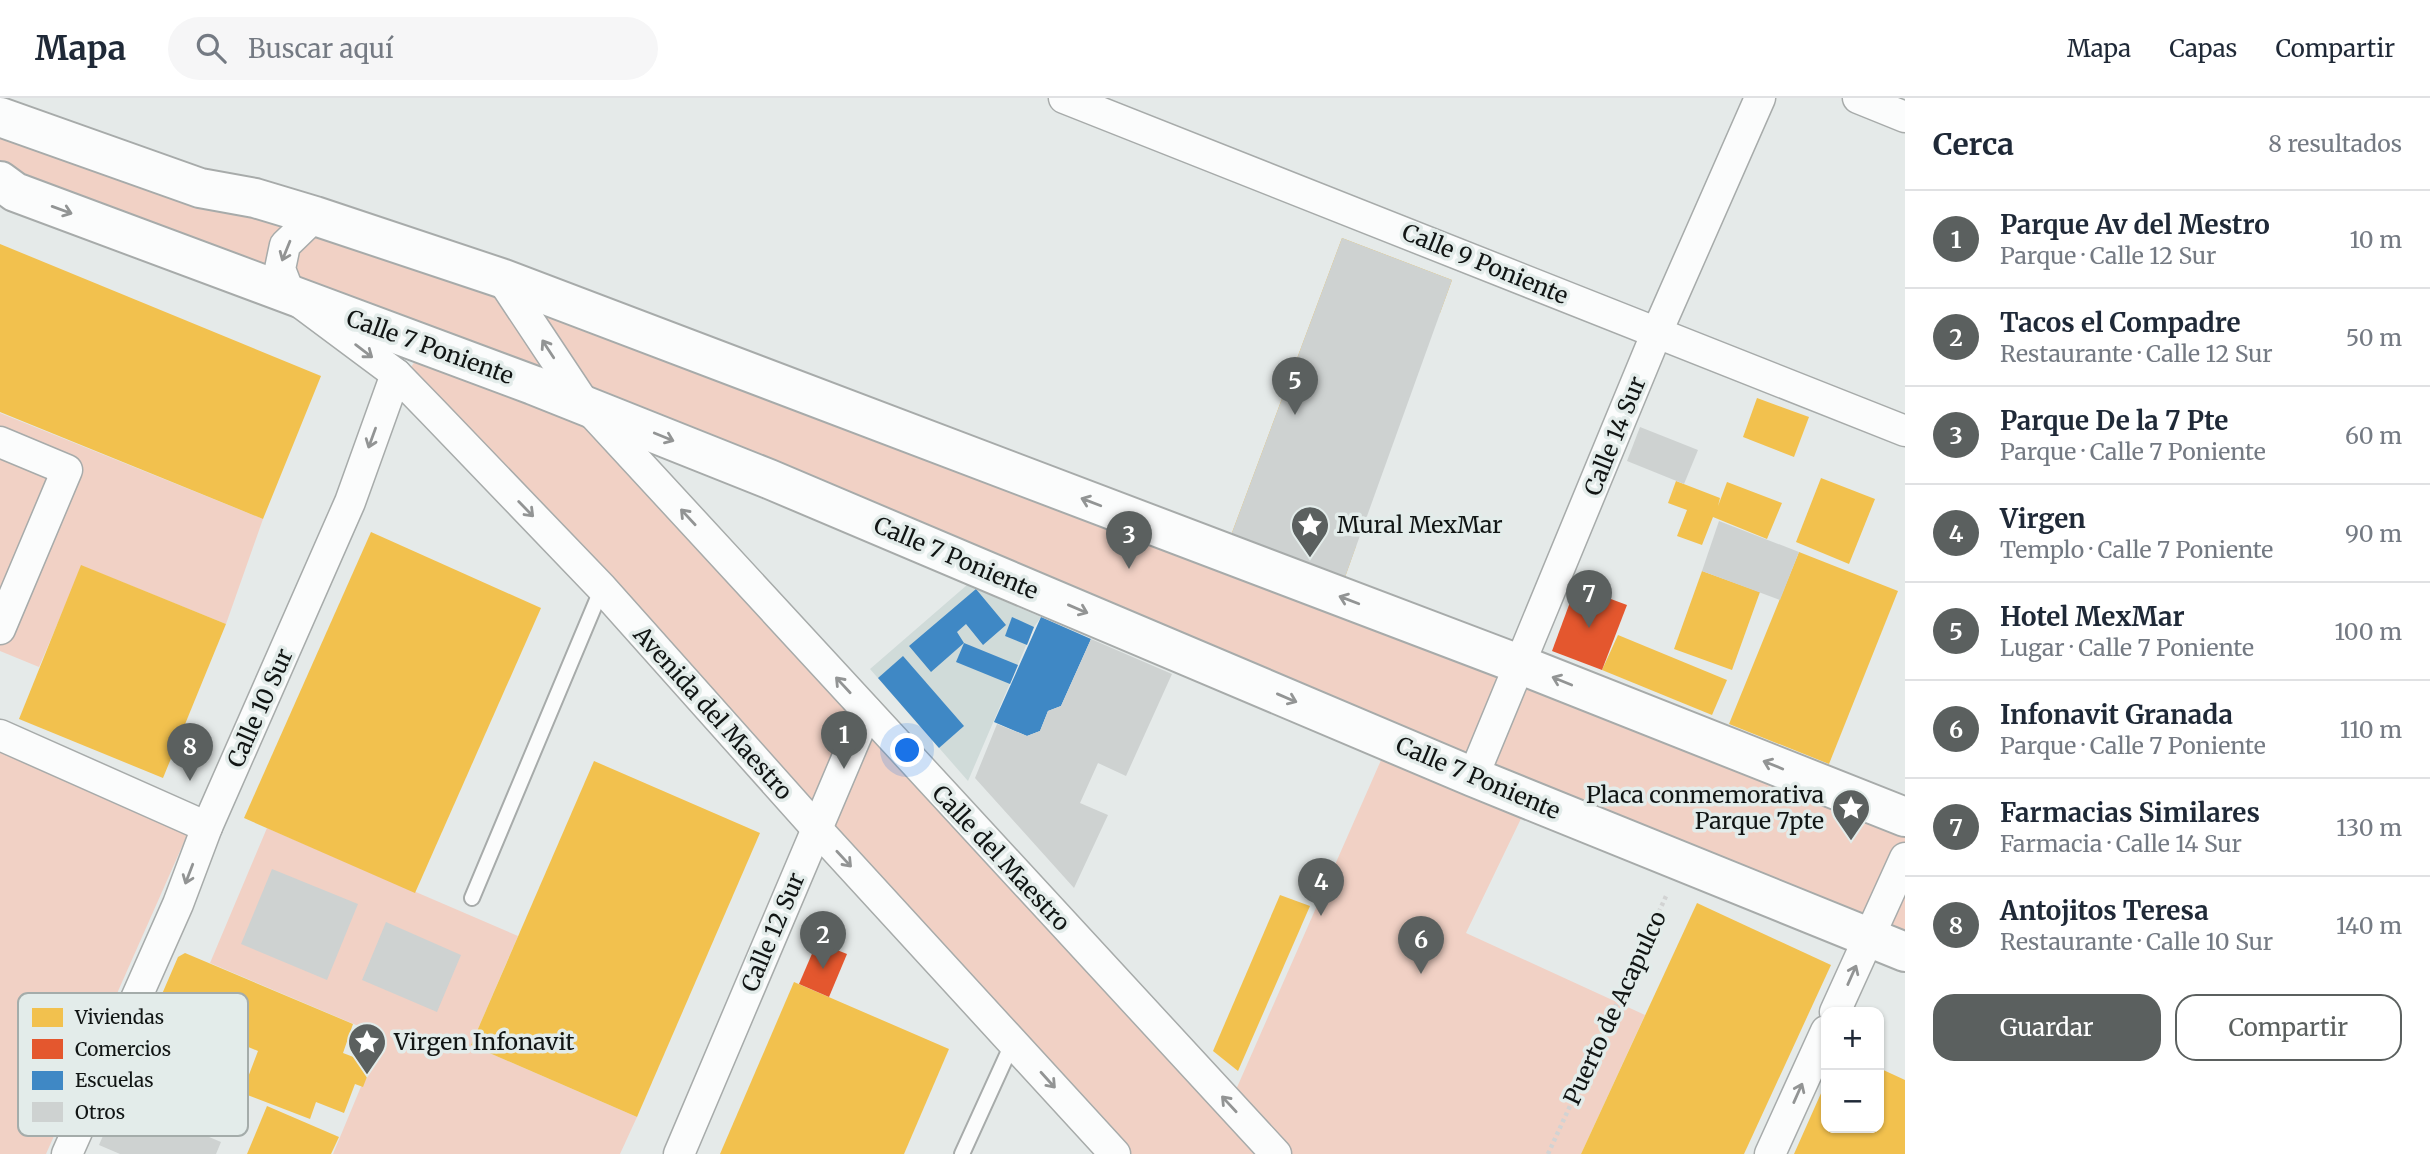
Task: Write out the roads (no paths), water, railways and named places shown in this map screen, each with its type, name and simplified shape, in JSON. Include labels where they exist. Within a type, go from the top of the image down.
[{"type":"main road","points":[[0,117],[201,188],[255,198],[501,278],[1521,665],[1905,817]]},
{"type":"main road","name":"Calle 7 Poniente","points":[[0,181],[15,192],[586,406],[782,485],[1474,776],[1905,953]]},
{"type":"street","name":"Calle 9 Poniente","points":[[1064,98],[1905,431]]},
{"type":"street","name":"Calle 14 Sur","points":[[1474,776],[1657,332],[1760,98]]},
{"type":"street","points":[[1857,98],[1905,117]]},
{"type":"street","points":[[1869,98],[1905,101]]},
{"type":"street","points":[[290,295],[280,269],[285,245],[314,216]]},
{"type":"street","name":"Calle del Maestro","points":[[501,278],[586,406],[1276,1154]]},
{"type":"street","name":"Avenida del Maestro","points":[[290,295],[396,374],[602,588],[817,829],[1115,1154]]},
{"type":"street","name":"Calle 10 Sur","points":[[138,993],[178,904],[207,827],[350,502],[396,374]]},
{"type":"street","points":[[0,442],[66,470],[0,629]]},
{"type":"street","name":"Calle 12 Sur","points":[[679,1154],[867,711]]},
{"type":"street","points":[[0,736],[207,827]]},
{"type":"street","points":[[1837,1007],[1905,858]]},
{"type":"street","points":[[1770,1154],[1821,1042]]},
{"type":"street","name":"Calle 10 Sur","points":[[67,1154],[75,1136]]},
{"type":"lane","points":[[472,898],[602,588]]},
{"type":"lane","points":[[962,1154],[1013,1042]]},
{"type":"place","name":"Hotel MexMar","points":[[1295,415]]},
{"type":"place","name":"Mural MexMar","points":[[1310,559]]},
{"type":"place","name":"Parque De la 7 Pte","points":[[1129,569]]},
{"type":"place","name":"Farmacias Similares","points":[[1589,628]]},
{"type":"place","name":"Parque Av del Mestro","points":[[844,769]]},
{"type":"place","name":"Antojitos Teresa","points":[[190,781]]},
{"type":"place","name":"Placa conmemorativa Parque 7pte","points":[[1851,842]]},
{"type":"place","name":"Virgen","points":[[1321,916]]},
{"type":"place","name":"Tacos el Compadre","points":[[823,969]]},
{"type":"place","name":"Infonavit Granada","points":[[1421,974]]},
{"type":"place","name":"Virgen Infonavit","points":[[367,1076]]}]
